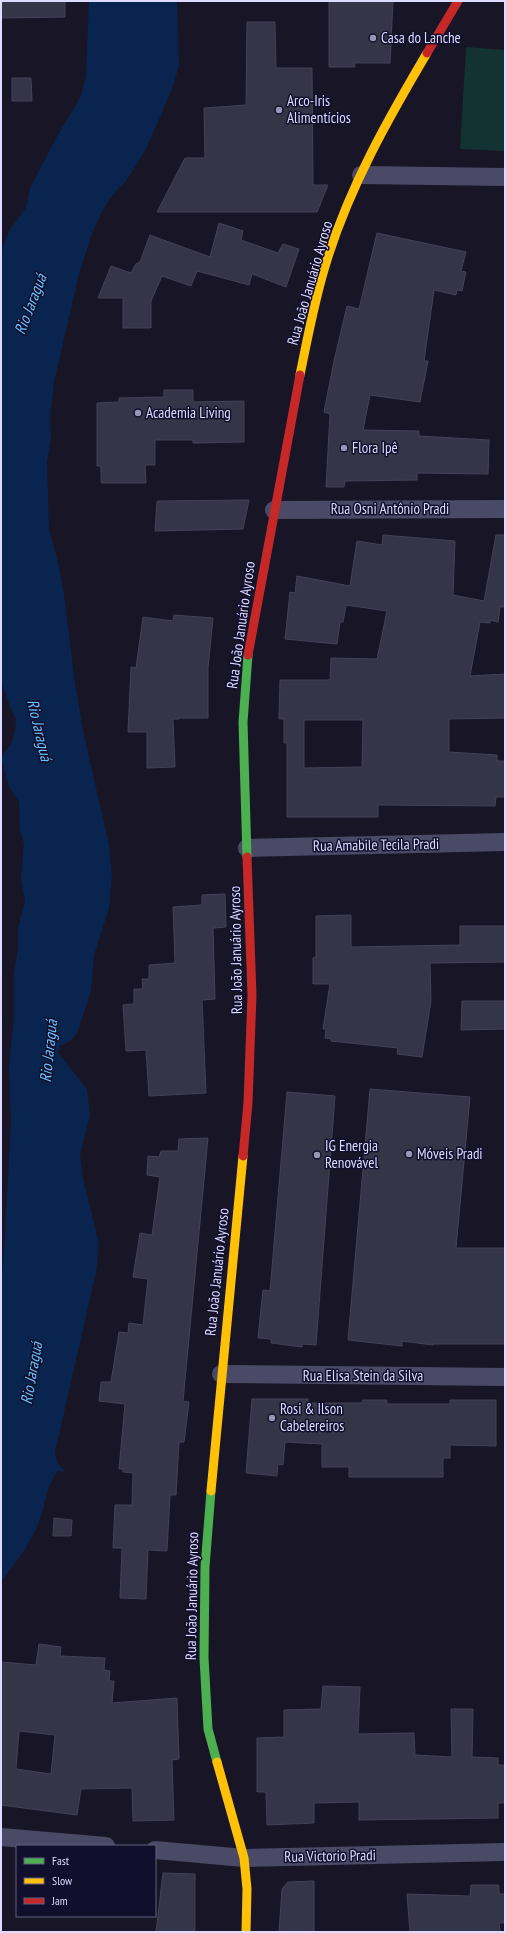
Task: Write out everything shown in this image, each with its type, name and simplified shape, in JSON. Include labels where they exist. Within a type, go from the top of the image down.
[{"type":"main road","name":"Rua João Januário Ayroso","points":[[246,1932],[247,1896],[244,1858],[208,1729],[204,1658],[205,1566],[221,1374],[248,1111],[251,1049],[252,995],[243,722],[247,662],[255,610],[313,313],[328,260],[344,215],[361,175],[388,119],[458,1]]},
{"type":"street","points":[[361,175],[505,177]]},
{"type":"street","name":"Rua Osni Antônio Pradi","points":[[274,510],[505,509]]},
{"type":"street","name":"Rua Amabile Tecila Pradi","points":[[247,848],[505,842]]},
{"type":"street","name":"Rua Elisa Stein da Silva","points":[[221,1374],[505,1377]]},
{"type":"street","points":[[1,1837],[94,1845]]},
{"type":"street","name":"Rua Victorio Pradi","points":[[156,1850],[244,1858],[505,1852]]},
{"type":"green space","points":[[466,47],[505,50],[505,151],[460,149]]},
{"type":"water","name":"Rio Jaraguá","points":[[89,1],[177,1],[179,66],[172,89],[146,149],[126,181],[113,194],[102,211],[92,233],[79,274],[54,382],[50,417],[51,439],[47,462],[49,529],[58,562],[64,595],[75,684],[83,731],[109,845],[112,876],[109,908],[94,955],[91,991],[77,1033],[70,1041],[60,1046],[58,1053],[87,1089],[90,1115],[80,1155],[83,1179],[99,1244],[96,1272],[55,1452],[57,1463],[64,1470],[63,1472],[58,1471],[54,1477],[48,1490],[39,1522],[31,1538],[22,1554],[1,1582],[1,1283],[4,1254],[11,1121],[9,1065],[14,1018],[14,975],[18,948],[18,928],[25,901],[21,880],[24,844],[20,830],[19,802],[8,785],[2,759],[4,753],[11,745],[15,731],[16,718],[12,712],[1,681],[1,253],[9,231],[26,208],[30,188],[59,133],[81,96],[86,76]]},
{"type":"building","points":[[1,1],[65,1],[65,17],[1,18]]},
{"type":"building","points":[[329,1],[393,1],[390,63],[354,63],[355,67],[329,67]]},
{"type":"building","points":[[247,22],[275,22],[276,68],[312,68],[313,185],[328,185],[317,212],[157,212],[185,158],[205,158],[204,108],[246,105]]},
{"type":"building","points":[[12,78],[31,78],[32,101],[12,101]]},
{"type":"building","points":[[219,223],[243,231],[241,240],[278,253],[283,244],[299,249],[286,287],[252,274],[249,285],[197,271],[191,286],[162,276],[151,301],[151,328],[123,328],[123,298],[98,298],[111,266],[131,273],[136,264],[140,262],[150,235],[210,257]]},
{"type":"building","points":[[377,233],[466,252],[461,271],[466,272],[462,291],[457,290],[456,295],[434,290],[424,361],[428,361],[420,402],[370,395],[363,430],[419,431],[419,436],[489,440],[488,474],[417,473],[417,480],[345,481],[344,487],[326,487],[330,414],[324,412],[334,361],[347,306],[359,309]]},
{"type":"building","points":[[164,390],[193,390],[193,402],[244,401],[244,442],[193,443],[193,440],[155,440],[155,465],[145,465],[146,483],[101,483],[101,466],[97,466],[97,403],[119,402],[119,398],[164,397]]},
{"type":"building","points":[[249,500],[243,529],[155,531],[157,501]]},
{"type":"building","points":[[383,535],[455,541],[453,595],[484,601],[496,535],[505,535],[505,607],[500,607],[498,622],[490,620],[490,623],[480,622],[470,676],[505,674],[505,718],[449,719],[449,752],[497,755],[497,761],[505,761],[505,797],[496,797],[495,806],[378,805],[378,817],[287,817],[287,743],[284,743],[284,719],[279,719],[280,680],[330,680],[331,658],[377,659],[387,611],[346,605],[343,622],[340,622],[337,644],[285,639],[290,592],[295,593],[297,576],[350,586],[357,541],[382,545]],"holes":[[[304,720],[363,720],[362,767],[304,768]]]},
{"type":"building","points":[[174,615],[213,618],[208,668],[208,718],[173,719],[175,767],[147,768],[147,732],[128,732],[131,667],[136,668],[143,617],[173,621]]},
{"type":"building","points":[[225,894],[226,927],[213,928],[215,999],[202,1000],[206,1093],[149,1096],[146,1050],[126,1051],[123,1005],[134,1004],[134,989],[143,989],[142,979],[149,979],[149,965],[175,963],[173,907],[202,905],[202,895]]},
{"type":"building","points":[[351,915],[351,947],[460,945],[460,926],[505,926],[505,962],[430,963],[431,1001],[422,1057],[397,1054],[398,1048],[331,1041],[331,1039],[325,1038],[326,1029],[323,1029],[330,984],[313,984],[313,958],[316,957],[316,916]]},
{"type":"building","points":[[462,1001],[505,1001],[505,1029],[461,1030]]},
{"type":"building","points":[[370,1089],[470,1097],[456,1248],[505,1248],[505,1344],[433,1345],[402,1341],[402,1346],[348,1340]]},
{"type":"building","points":[[287,1092],[335,1096],[316,1345],[302,1344],[302,1347],[271,1343],[271,1339],[258,1338],[263,1290],[270,1291]]},
{"type":"building","points":[[208,1138],[183,1401],[189,1402],[184,1442],[179,1442],[176,1495],[170,1495],[167,1551],[148,1550],[146,1599],[120,1598],[122,1548],[113,1548],[115,1505],[132,1505],[133,1473],[123,1472],[123,1469],[119,1469],[125,1404],[99,1401],[101,1382],[111,1382],[119,1332],[128,1333],[129,1323],[143,1325],[148,1279],[133,1277],[140,1233],[152,1235],[160,1177],[147,1175],[148,1156],[159,1157],[161,1151],[178,1151],[179,1139]]},
{"type":"building","points":[[252,1399],[308,1399],[308,1403],[362,1403],[363,1400],[387,1400],[387,1404],[450,1404],[450,1400],[496,1400],[496,1446],[450,1445],[450,1458],[443,1458],[443,1477],[349,1477],[349,1467],[322,1467],[322,1444],[285,1442],[283,1465],[278,1464],[277,1476],[246,1473]]},
{"type":"building","points":[[54,1518],[72,1520],[71,1536],[53,1536]]},
{"type":"building","points":[[39,1644],[61,1647],[60,1656],[105,1658],[104,1670],[110,1671],[109,1681],[114,1681],[112,1703],[177,1698],[179,1759],[172,1760],[174,1820],[133,1821],[132,1788],[81,1789],[77,1815],[1,1805],[1,1662],[36,1665]],"holes":[[[19,1731],[55,1735],[51,1774],[16,1769]]]},
{"type":"building","points":[[323,1686],[360,1687],[358,1734],[414,1733],[415,1755],[452,1757],[451,1709],[473,1709],[472,1757],[498,1758],[498,1765],[505,1765],[505,1803],[498,1803],[498,1818],[359,1820],[359,1802],[314,1803],[314,1823],[267,1825],[266,1792],[257,1792],[257,1738],[284,1737],[284,1710],[321,1709]]},
{"type":"building","points":[[163,1873],[195,1874],[195,1932],[156,1932]]},
{"type":"building","points":[[314,1881],[314,1932],[279,1932],[282,1889],[288,1882]]},
{"type":"building","points":[[471,1885],[499,1885],[499,1894],[505,1894],[505,1923],[499,1923],[500,1932],[410,1932],[407,1894],[470,1896]]},
{"type":"traffic: fast","points":[[247,857],[243,722],[248,655]]},
{"type":"traffic: fast","points":[[211,1491],[205,1567],[204,1658],[208,1729],[217,1762]]},
{"type":"traffic: slow","points":[[300,375],[319,288],[336,233],[358,179],[384,128],[427,53]]},
{"type":"traffic: slow","points":[[211,1491],[243,1156]]},
{"type":"traffic: slow","points":[[217,1762],[244,1858],[247,1889],[246,1932]]},
{"type":"traffic: jam","points":[[427,53],[458,1]]},
{"type":"traffic: jam","points":[[248,655],[300,375]]},
{"type":"traffic: jam","points":[[243,1156],[248,1103],[252,995],[247,857]]},
{"type":"place","name":"Casa do Lanche","points":[[373,38]]},
{"type":"place","name":"Arco-Iris Alimentícios","points":[[279,110]]},
{"type":"place","name":"Academia Living","points":[[138,413]]},
{"type":"place","name":"Flora Ipê","points":[[344,448]]},
{"type":"place","name":"Móveis Pradi","points":[[409,1154]]},
{"type":"place","name":"IG Energia Renovável","points":[[317,1155]]},
{"type":"place","name":"Rosi & Ilson Cabelereiros","points":[[272,1418]]}]
